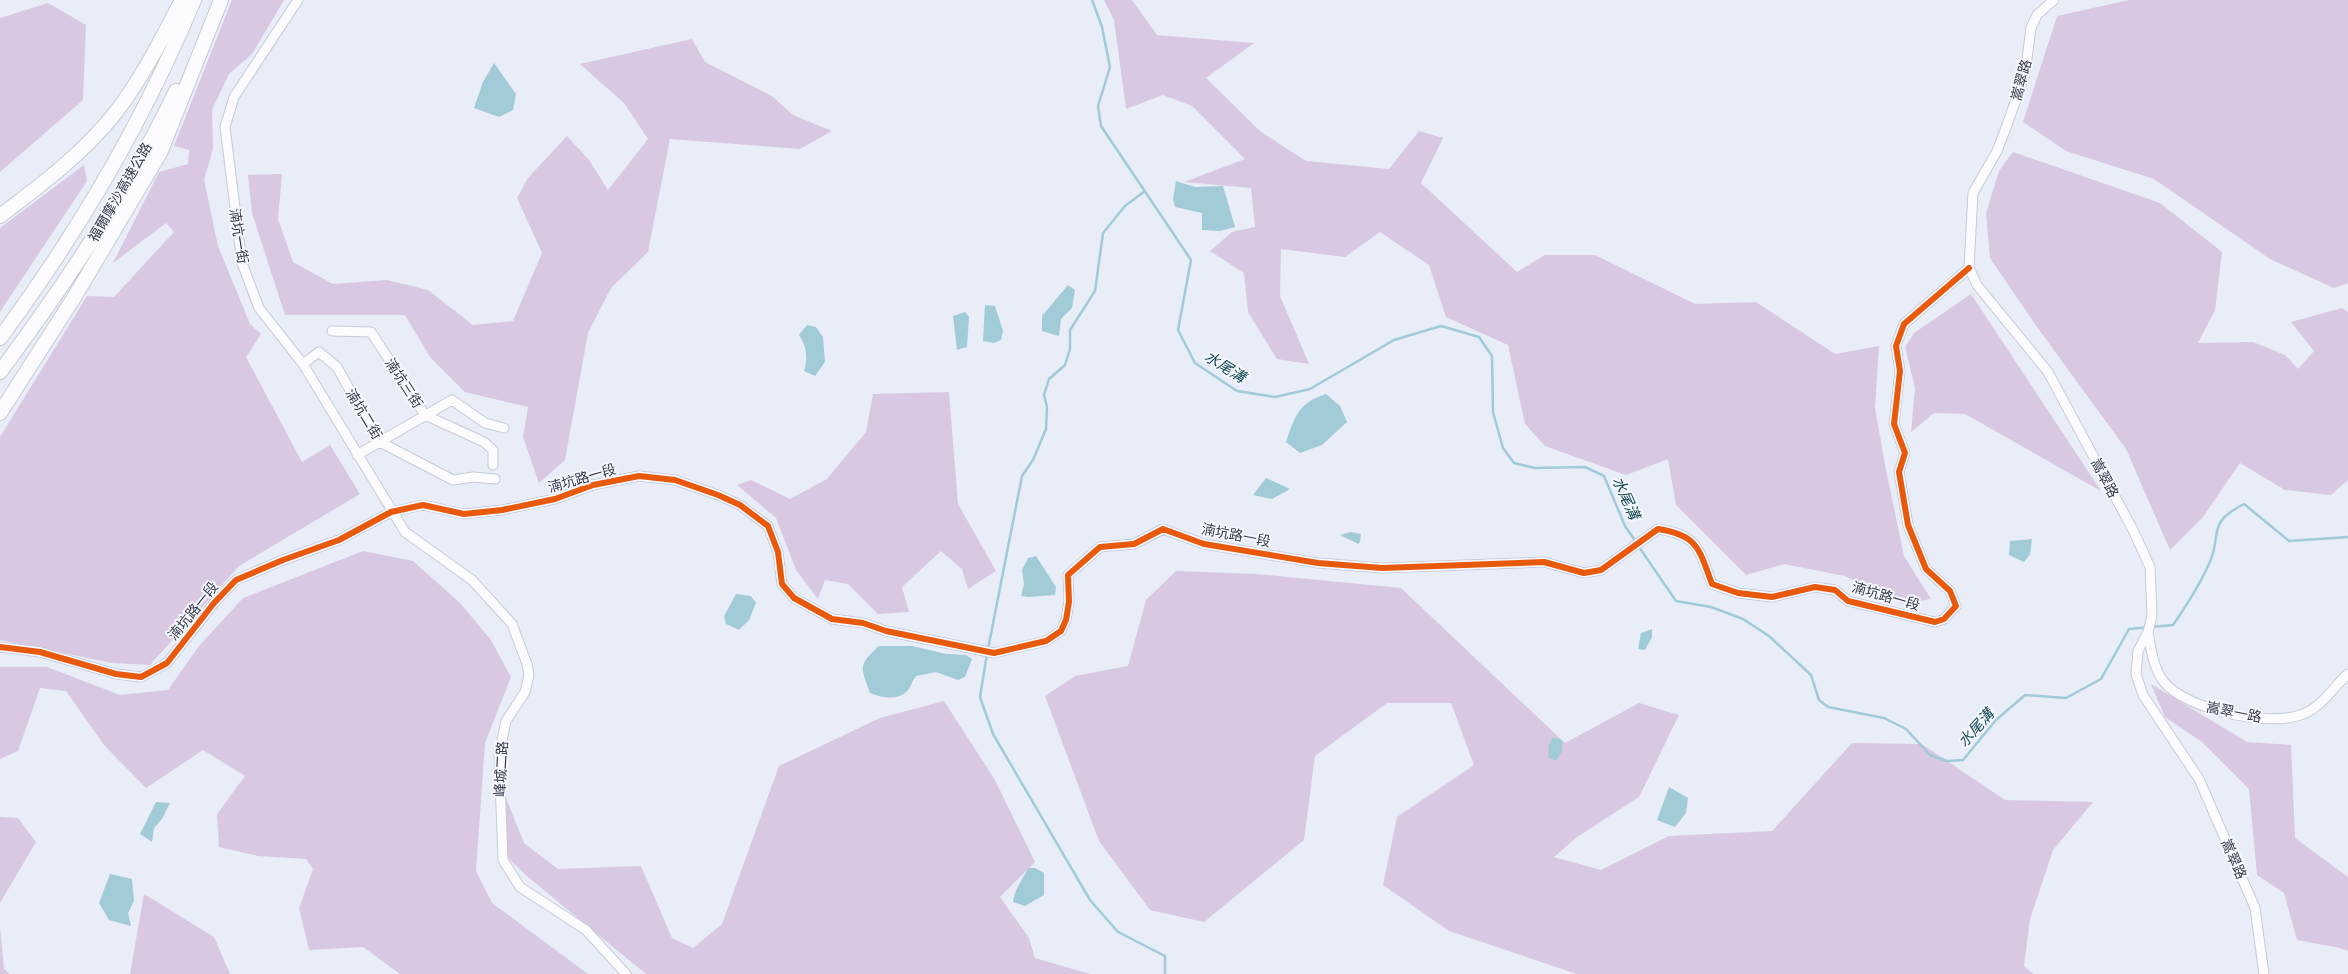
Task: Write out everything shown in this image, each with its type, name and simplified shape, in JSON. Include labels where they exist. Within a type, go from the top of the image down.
[{"type":"highway","points":[[0,216],[70,161],[116,112],[150,60],[182,0]]},
{"type":"highway","name":"福爾摩沙高速公路","points":[[0,338],[35,291],[108,176],[169,60],[194,0]]},
{"type":"highway","points":[[0,413],[90,271],[160,153],[221,0]]},
{"type":"highway","name":"福爾摩沙高速公路","points":[[0,372],[38,322],[115,205],[172,101],[221,0]]},
{"type":"street","name":"湳坑一街","points":[[298,0],[234,97],[225,127],[242,263],[259,308],[303,364],[391,512]]},
{"type":"street","name":"嵩翠路","points":[[2054,0],[2038,15],[2031,28],[2025,74],[2007,126],[1997,152],[1973,193],[1969,268],[1977,285],[2048,372],[2133,530],[2150,567],[2152,616],[2148,632],[2138,651],[2136,674],[2143,695],[2199,779],[2255,908],[2264,974]]},
{"type":"street","name":"湳坑路一段","points":[[0,646],[40,652],[116,674],[141,677],[167,663],[214,603],[236,580],[282,560],[339,540],[391,512],[423,505],[464,514],[502,510],[554,499],[593,485],[639,476],[674,480],[718,495],[740,505],[768,526],[778,552],[782,584],[794,598],[832,619],[863,623],[886,631],[994,652],[1046,641],[1061,631],[1066,620],[1068,575],[1100,547],[1134,544],[1163,529],[1204,544],[1318,563],[1382,568],[1544,562],[1584,573],[1601,570],[1637,542],[1658,529],[1676,532],[1698,547],[1712,584],[1738,593],[1772,597],[1815,587],[1835,590],[1848,601],[1935,622],[1944,618],[1956,606],[1950,592],[1926,569],[1908,525],[1902,501],[1899,472],[1905,453],[1894,424],[1900,371],[1896,346],[1904,324],[1969,268]]},
{"type":"street","name":"湳坑三街","points":[[332,330],[371,332],[425,415],[484,442],[493,450],[494,465]]},
{"type":"street","name":"湳坑二街","points":[[303,364],[318,352],[337,367],[378,441],[453,480],[473,477],[495,478]]},
{"type":"street","points":[[357,455],[378,441],[452,400],[485,423],[504,428]]},
{"type":"street","name":"峰城二路","points":[[391,512],[405,532],[472,580],[512,624],[527,664],[529,675],[525,692],[506,721],[499,755],[499,801],[503,860],[520,887],[586,930],[626,974]]},
{"type":"street","name":"嵩翠一路","points":[[2148,632],[2156,669],[2164,683],[2194,703],[2250,717],[2290,719],[2305,714],[2321,702],[2335,685],[2348,674]]},
{"type":"shaded area","points":[[232,0],[284,0],[252,54],[229,74],[212,110],[213,149],[204,180],[218,246],[250,324],[261,334],[246,357],[302,462],[330,445],[360,494],[239,566],[150,665],[112,663],[0,640],[0,437],[87,296],[114,297],[174,232],[166,223],[113,263],[159,172],[188,164],[189,150],[174,146]]},
{"type":"shaded area","points":[[1104,0],[1132,0],[1157,35],[1254,43],[1206,78],[1261,132],[1306,161],[1389,169],[1419,131],[1443,138],[1421,183],[1517,272],[1545,255],[1595,255],[1695,304],[1756,302],[1835,354],[1879,346],[1875,408],[1886,470],[1904,556],[1931,599],[1902,604],[1845,576],[1784,564],[1746,575],[1676,505],[1668,459],[1626,475],[1545,446],[1525,424],[1508,345],[1446,317],[1429,265],[1380,232],[1345,257],[1281,249],[1280,296],[1309,364],[1277,359],[1248,312],[1244,273],[1210,251],[1232,232],[1255,227],[1251,188],[1184,182],[1245,159],[1192,106],[1163,95],[1126,109],[1114,20]]},
{"type":"shaded area","points":[[2129,0],[2348,0],[2348,283],[2334,288],[2270,259],[2154,179],[2066,151],[2023,122],[2057,16]]},
{"type":"shaded area","points":[[48,3],[86,25],[83,100],[0,172],[0,18]]},
{"type":"shaded area","points":[[692,39],[705,62],[772,96],[793,115],[832,131],[800,149],[670,139],[648,252],[611,288],[588,333],[565,460],[539,483],[523,437],[528,407],[465,392],[430,357],[405,315],[285,315],[252,213],[248,175],[282,174],[278,219],[293,262],[333,284],[387,280],[428,290],[473,325],[513,321],[542,253],[517,198],[528,178],[567,136],[589,160],[608,190],[648,139],[624,103],[580,64]]},
{"type":"shaded area","points":[[2013,152],[2160,203],[2222,252],[2215,310],[2198,343],[2253,342],[2285,355],[2298,369],[2314,351],[2291,322],[2342,308],[2348,312],[2348,480],[2331,495],[2285,490],[2240,463],[2203,517],[2170,550],[2126,449],[2037,327],[1990,258],[1986,213],[1999,171]]},
{"type":"shaded area","points":[[84,165],[87,181],[0,312],[0,228]]},
{"type":"shaded area","points":[[1971,294],[2101,491],[1965,414],[1934,413],[1911,432],[1915,388],[1905,347],[1914,333]]},
{"type":"shaded area","points":[[949,392],[958,504],[996,571],[968,589],[962,569],[941,551],[902,587],[909,612],[878,614],[848,584],[825,580],[818,599],[796,570],[776,518],[737,485],[751,480],[790,499],[827,479],[866,432],[873,394]]},
{"type":"shaded area","points":[[363,551],[413,561],[460,603],[491,640],[511,677],[485,743],[476,871],[492,903],[588,974],[400,974],[363,947],[309,950],[299,908],[313,869],[306,859],[258,856],[219,847],[217,814],[245,776],[203,750],[146,788],[104,745],[66,691],[40,688],[18,751],[0,759],[0,667],[47,667],[120,695],[168,690],[199,646],[243,598]]},
{"type":"shaded area","points":[[1176,571],[1257,574],[1401,588],[1565,743],[1639,703],[1679,715],[1639,797],[1577,837],[1554,857],[1601,870],[1669,836],[1772,831],[1852,743],[1922,744],[2005,800],[2093,802],[2053,850],[2030,919],[2024,966],[2033,974],[1577,974],[1449,931],[1383,885],[1397,817],[1474,765],[1451,703],[1387,703],[1315,756],[1304,840],[1204,922],[1150,910],[1099,841],[1045,696],[1075,676],[1128,666],[1146,600]]},
{"type":"shaded area","points":[[2151,684],[2247,742],[2291,745],[2295,838],[2348,877],[2348,951],[2297,940],[2284,893],[2257,875],[2249,789],[2202,742],[2165,717]]},
{"type":"shaded area","points":[[944,701],[995,780],[1035,862],[1000,897],[1029,938],[1035,958],[1090,974],[646,974],[528,877],[504,854],[505,796],[524,843],[558,869],[641,866],[672,938],[693,948],[722,924],[779,766],[880,718]]},
{"type":"shaded area","points":[[0,817],[18,818],[36,842],[0,903]]},
{"type":"shaded area","points":[[144,894],[214,937],[230,974],[130,974]]},
{"type":"shaded area","points":[[0,926],[4,969],[10,974],[0,974]]},
{"type":"water","points":[[494,63],[516,94],[513,110],[499,117],[474,108],[483,82]]},
{"type":"water","points":[[1176,181],[1195,187],[1223,186],[1235,227],[1220,231],[1202,230],[1202,213],[1175,207],[1173,199]]},
{"type":"water","points":[[1068,285],[1075,290],[1072,308],[1061,319],[1059,336],[1042,331],[1042,316]]},
{"type":"water","points":[[985,305],[995,306],[1003,331],[1001,340],[994,343],[983,341]]},
{"type":"water","points":[[965,312],[969,317],[967,347],[957,350],[953,316]]},
{"type":"water","points":[[807,325],[816,327],[823,337],[825,362],[815,376],[804,371],[806,353],[799,335]]},
{"type":"water","points":[[1326,394],[1340,406],[1347,422],[1322,445],[1300,453],[1286,442],[1295,418],[1303,406]]},
{"type":"water","points":[[1266,478],[1290,489],[1272,499],[1253,495]]},
{"type":"water","points":[[1351,532],[1361,534],[1358,544],[1340,535]]},
{"type":"water","points":[[2032,539],[2030,554],[2024,562],[2009,555],[2010,541]]},
{"type":"water","points":[[1036,556],[1056,587],[1055,595],[1021,596],[1024,584],[1022,570],[1028,558]]},
{"type":"water","points":[[736,594],[751,596],[756,603],[749,620],[739,630],[726,624],[724,616]]},
{"type":"water","points":[[1652,629],[1652,637],[1645,650],[1638,649],[1641,633]]},
{"type":"water","points":[[879,646],[912,646],[946,654],[966,655],[972,659],[965,677],[958,680],[936,672],[916,676],[905,693],[892,698],[883,697],[870,693],[863,672],[864,663],[867,658]]},
{"type":"water","points":[[1553,737],[1562,740],[1562,751],[1556,761],[1548,757],[1549,745]]},
{"type":"water","points":[[1669,787],[1688,798],[1686,813],[1675,827],[1657,820]]},
{"type":"water","points":[[156,802],[170,803],[162,819],[154,828],[152,842],[140,834]]},
{"type":"water","points":[[1028,868],[1035,868],[1044,873],[1044,895],[1025,906],[1013,902],[1017,889]]},
{"type":"water","points":[[110,874],[132,879],[134,901],[128,913],[131,926],[109,920],[99,903]]},
{"type":"waterway","name":"水尾溝","points":[[1092,0],[1102,27],[1110,67],[1098,106],[1101,126],[1191,260],[1178,330],[1195,363],[1237,391],[1275,397],[1310,389],[1394,340],[1441,326],[1479,337],[1492,356],[1493,412],[1503,448],[1514,463],[1535,468],[1585,467],[1604,476],[1625,526],[1636,542]]},
{"type":"waterway","points":[[988,649],[1022,476],[1033,460],[1046,429],[1047,407],[1044,395],[1049,379],[1065,365],[1070,349],[1070,330],[1095,291],[1103,233],[1125,206],[1145,191]]},
{"type":"waterway","name":"水尾溝","points":[[1639,547],[1676,601],[1711,607],[1743,619],[1769,636],[1811,675],[1819,700],[1828,707],[1884,718],[1906,729],[1930,755],[1947,761],[1963,760],[1996,720],[2025,695],[2066,698],[2101,679],[2129,629],[2173,625],[2209,564],[2219,524],[2232,511],[2244,504],[2289,541],[2348,537]]},
{"type":"waterway","points":[[987,654],[980,697],[993,734],[1090,900],[1118,932],[1165,956],[1165,974]]},
{"type":"cycle path","points":[[0,647],[40,652],[116,674],[141,677],[167,663],[214,603],[236,580],[283,560],[339,540],[391,512],[423,505],[464,514],[502,510],[555,499],[593,485],[639,476],[675,480],[740,505],[768,526],[778,552],[782,584],[794,598],[832,619],[863,623],[886,631],[994,653],[1046,641],[1061,631],[1066,620],[1069,602],[1068,575],[1100,547],[1134,544],[1163,529],[1204,544],[1318,563],[1382,568],[1544,562],[1584,573],[1601,570],[1658,529],[1681,535],[1689,540],[1700,553],[1712,584],[1738,593],[1772,597],[1815,587],[1835,590],[1848,601],[1935,622],[1944,619],[1956,606],[1950,591],[1926,569],[1908,525],[1899,472],[1905,453],[1894,424],[1900,371],[1896,346],[1904,324],[1969,268]]}]
